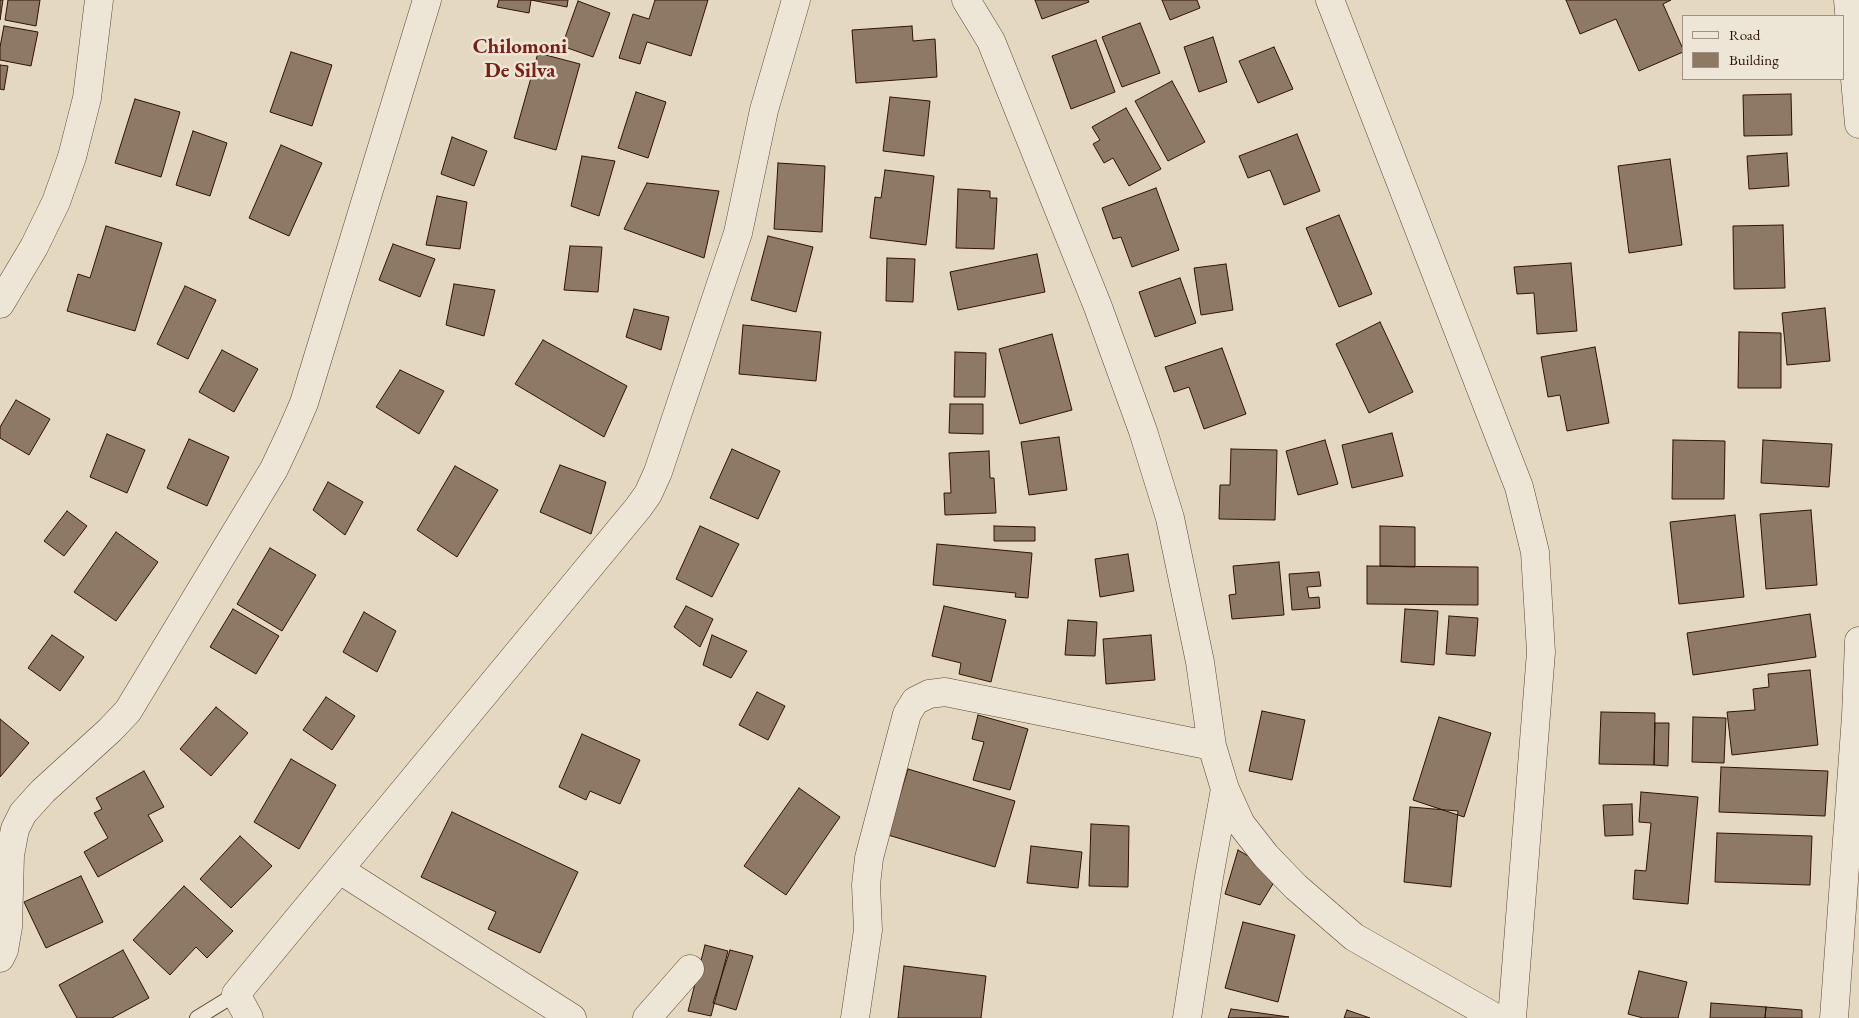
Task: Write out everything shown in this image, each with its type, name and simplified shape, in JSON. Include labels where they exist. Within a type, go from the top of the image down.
[{"type":"street","points":[[0,304],[56,202],[72,157],[87,98],[100,0]]},
{"type":"street","points":[[0,958],[4,950],[8,927],[10,855],[15,829],[23,813],[42,791],[110,730],[128,711],[274,469],[291,433],[304,403],[427,0]]},
{"type":"street","points":[[249,1018],[236,994],[648,494],[658,472],[738,233],[764,110],[796,0]]},
{"type":"street","points":[[966,0],[991,41],[1098,306],[1143,431],[1170,518],[1200,662],[1212,746],[1225,789],[1241,824],[1266,856],[1296,887],[1354,937],[1496,1018]]},
{"type":"street","points":[[1330,0],[1519,487],[1535,552],[1541,652],[1512,1018]]},
{"type":"street","points":[[1848,0],[1859,124]]},
{"type":"street","points":[[1834,1018],[1858,715],[1859,642]]},
{"type":"street","points":[[855,1018],[868,930],[866,886],[869,858],[907,714],[915,701],[929,694],[945,692],[1212,746]]},
{"type":"street","points":[[1187,1018],[1225,789]]},
{"type":"street","points":[[340,870],[572,1018]]},
{"type":"street","points":[[647,1018],[690,969]]},
{"type":"lane","points":[[197,1018],[236,994]]},
{"type":"building","points":[[0,0],[3,0],[0,20]]},
{"type":"building","points":[[8,0],[40,0],[36,26],[5,20]]},
{"type":"building","points":[[499,0],[531,0],[529,13],[497,7]]},
{"type":"building","points":[[531,0],[568,0],[567,7]]},
{"type":"building","points":[[655,0],[708,0],[691,56],[647,42],[640,64],[619,58],[633,14],[649,19]]},
{"type":"building","points":[[1035,0],[1088,0],[1089,2],[1042,19]]},
{"type":"building","points":[[1162,0],[1197,0],[1200,8],[1170,20]]},
{"type":"building","points":[[1566,0],[1671,0],[1663,4],[1682,47],[1682,52],[1639,71],[1616,19],[1580,34]]},
{"type":"building","points":[[578,1],[610,13],[593,57],[562,46]]},
{"type":"building","points":[[1140,23],[1160,73],[1122,87],[1102,37]]},
{"type":"building","points":[[4,26],[38,32],[31,66],[0,60],[0,47]]},
{"type":"building","points":[[912,26],[913,41],[935,39],[937,77],[856,83],[852,30]]},
{"type":"building","points":[[1213,37],[1227,82],[1199,92],[1184,47]]},
{"type":"building","points":[[1096,40],[1115,92],[1071,109],[1052,56]]},
{"type":"building","points":[[1274,47],[1293,89],[1258,103],[1239,61]]},
{"type":"building","points":[[291,52],[332,65],[312,126],[270,112]]},
{"type":"building","points":[[538,53],[580,64],[556,150],[514,138]]},
{"type":"building","points":[[0,65],[8,66],[4,90],[0,89]]},
{"type":"building","points":[[1172,81],[1205,142],[1168,161],[1135,101]]},
{"type":"building","points":[[636,92],[666,102],[648,158],[618,148]]},
{"type":"building","points":[[1791,94],[1792,135],[1744,136],[1743,95]]},
{"type":"building","points":[[890,97],[930,101],[924,156],[883,151]]},
{"type":"building","points":[[135,99],[180,112],[161,177],[115,163]]},
{"type":"building","points":[[1126,108],[1161,169],[1129,186],[1113,158],[1104,163],[1093,144],[1100,140],[1092,127]]},
{"type":"building","points":[[193,131],[227,143],[210,196],[176,185]]},
{"type":"building","points":[[1297,134],[1320,191],[1284,205],[1270,170],[1248,178],[1239,156]]},
{"type":"building","points":[[452,137],[487,151],[474,186],[441,174]]},
{"type":"building","points":[[281,145],[322,163],[289,236],[249,218]]},
{"type":"building","points":[[1787,153],[1789,186],[1749,189],[1747,156]]},
{"type":"building","points":[[582,156],[615,161],[599,216],[571,206]]},
{"type":"building","points":[[1670,159],[1682,245],[1629,253],[1618,166]]},
{"type":"building","points":[[778,163],[825,166],[822,232],[774,229]]},
{"type":"building","points":[[885,170],[934,176],[926,245],[870,238],[875,197],[881,198]]},
{"type":"building","points":[[647,183],[719,191],[704,258],[624,229]]},
{"type":"building","points":[[1156,188],[1179,250],[1132,267],[1121,237],[1113,239],[1102,208]]},
{"type":"building","points":[[958,189],[990,191],[990,198],[997,198],[994,249],[956,248]]},
{"type":"building","points":[[437,196],[467,202],[460,249],[426,245]]},
{"type":"building","points":[[1339,215],[1372,294],[1339,307],[1306,228]]},
{"type":"building","points":[[1783,225],[1785,288],[1734,289],[1733,226]]},
{"type":"building","points":[[106,226],[162,243],[135,331],[67,311],[78,274],[90,278]]},
{"type":"building","points":[[768,236],[813,247],[796,312],[751,300]]},
{"type":"building","points":[[393,244],[435,259],[420,297],[379,280]]},
{"type":"building","points":[[570,246],[602,247],[598,292],[564,290]]},
{"type":"building","points":[[1037,254],[1045,292],[958,310],[950,272]]},
{"type":"building","points":[[887,258],[915,259],[913,302],[886,301]]},
{"type":"building","points":[[1571,263],[1577,331],[1537,334],[1534,293],[1517,294],[1514,267]]},
{"type":"building","points":[[1226,264],[1233,310],[1201,315],[1194,268]]},
{"type":"building","points":[[1180,278],[1196,323],[1155,337],[1139,292]]},
{"type":"building","points":[[454,284],[495,290],[484,336],[446,325]]},
{"type":"building","points":[[185,286],[216,300],[188,359],[157,344]]},
{"type":"building","points":[[1825,308],[1830,361],[1787,365],[1782,313]]},
{"type":"building","points":[[634,309],[669,317],[661,350],[626,337]]},
{"type":"building","points":[[1380,322],[1413,392],[1369,413],[1336,344]]},
{"type":"building","points":[[743,325],[821,332],[816,381],[739,374]]},
{"type":"building","points":[[1739,332],[1781,333],[1781,388],[1738,388]]},
{"type":"building","points":[[1052,334],[1072,410],[1020,424],[999,349]]},
{"type":"building","points":[[543,340],[627,386],[604,437],[515,384]]},
{"type":"building","points":[[1595,347],[1609,423],[1567,431],[1560,395],[1548,397],[1541,357]]},
{"type":"building","points":[[1222,348],[1246,414],[1204,429],[1189,387],[1174,392],[1165,367]]},
{"type":"building","points":[[222,350],[258,369],[234,412],[199,392]]},
{"type":"building","points":[[955,352],[986,353],[985,397],[954,397]]},
{"type":"building","points":[[400,370],[444,391],[419,434],[376,407]]},
{"type":"building","points":[[16,400],[50,419],[29,455],[0,438],[0,427]]},
{"type":"building","points":[[950,404],[983,404],[983,434],[949,433]]},
{"type":"building","points":[[1392,433],[1403,476],[1352,488],[1342,445]]},
{"type":"building","points":[[107,434],[145,450],[127,493],[90,477]]},
{"type":"building","points":[[1059,437],[1067,490],[1029,495],[1021,442]]},
{"type":"building","points":[[189,439],[229,457],[207,506],[167,488]]},
{"type":"building","points":[[1325,440],[1338,484],[1298,495],[1286,451]]},
{"type":"building","points":[[1673,440],[1725,441],[1724,499],[1672,499]]},
{"type":"building","points":[[1763,440],[1832,444],[1829,487],[1761,483]]},
{"type":"building","points":[[732,449],[780,471],[758,519],[710,498]]},
{"type":"building","points":[[1231,449],[1277,450],[1275,520],[1219,519],[1220,485],[1230,485]]},
{"type":"building","points":[[989,451],[990,478],[994,478],[996,513],[945,515],[944,493],[951,493],[949,453]]},
{"type":"building","points":[[560,465],[606,482],[591,534],[540,512]]},
{"type":"building","points":[[455,466],[498,490],[457,557],[417,530]]},
{"type":"building","points":[[328,482],[363,502],[345,535],[313,510]]},
{"type":"building","points":[[1811,510],[1817,585],[1766,589],[1760,514]]},
{"type":"building","points":[[67,511],[87,526],[64,556],[44,541]]},
{"type":"building","points":[[1735,515],[1744,597],[1679,604],[1670,522]]},
{"type":"building","points":[[700,526],[739,544],[712,597],[676,579]]},
{"type":"building","points":[[994,526],[1035,527],[1035,541],[994,541]]},
{"type":"building","points":[[1380,526],[1415,527],[1415,567],[1380,566]]},
{"type":"building","points":[[116,532],[158,562],[116,621],[74,592]]},
{"type":"building","points":[[937,544],[1032,553],[1028,598],[1015,597],[1016,593],[933,585]]},
{"type":"building","points":[[270,548],[316,575],[282,631],[237,604]]},
{"type":"building","points":[[1128,554],[1134,591],[1100,597],[1095,559]]},
{"type":"building","points":[[1279,562],[1284,615],[1232,619],[1229,595],[1236,594],[1233,566]]},
{"type":"building","points":[[1367,566],[1478,567],[1478,605],[1367,604]]},
{"type":"building","points":[[1319,572],[1321,586],[1307,587],[1309,598],[1319,597],[1320,608],[1292,610],[1289,574]]},
{"type":"building","points":[[686,606],[713,619],[700,647],[674,627]]},
{"type":"building","points":[[944,606],[1006,620],[991,682],[959,674],[961,663],[932,656]]},
{"type":"building","points":[[233,609],[279,636],[256,674],[210,647]]},
{"type":"building","points":[[1405,609],[1438,611],[1434,665],[1401,662]]},
{"type":"building","points":[[364,612],[396,631],[377,672],[343,652]]},
{"type":"building","points":[[1810,614],[1816,657],[1693,675],[1687,633]]},
{"type":"building","points":[[1449,616],[1478,618],[1475,656],[1446,654]]},
{"type":"building","points":[[1068,620],[1097,622],[1095,656],[1065,655]]},
{"type":"building","points":[[52,635],[84,657],[60,691],[28,668]]},
{"type":"building","points":[[712,635],[747,651],[731,678],[703,665]]},
{"type":"building","points":[[1151,635],[1155,680],[1106,684],[1103,639]]},
{"type":"building","points":[[1810,670],[1818,745],[1732,755],[1727,712],[1755,710],[1753,689],[1769,687],[1768,674]]},
{"type":"building","points":[[757,692],[785,706],[768,740],[739,725]]},
{"type":"building","points":[[326,697],[355,716],[332,750],[303,730]]},
{"type":"building","points":[[216,707],[248,733],[211,776],[180,749]]},
{"type":"building","points":[[1262,711],[1305,720],[1292,780],[1249,771]]},
{"type":"building","points":[[1601,712],[1655,713],[1654,765],[1599,764]]},
{"type":"building","points":[[978,715],[1028,729],[1010,790],[973,780],[984,742],[972,739]]},
{"type":"building","points":[[1439,717],[1491,733],[1464,817],[1413,800]]},
{"type":"building","points":[[1693,717],[1726,718],[1724,763],[1692,762]]},
{"type":"building","points":[[0,719],[29,743],[0,777]]},
{"type":"building","points":[[1655,723],[1669,723],[1668,766],[1654,765]]},
{"type":"building","points":[[582,734],[640,760],[620,804],[590,791],[586,800],[559,787]]},
{"type":"building","points":[[291,759],[336,785],[299,849],[254,822]]},
{"type":"building","points":[[1721,767],[1828,771],[1825,816],[1719,812]]},
{"type":"building","points":[[908,769],[1015,801],[995,867],[888,835]]},
{"type":"building","points":[[144,771],[164,807],[148,815],[163,841],[98,877],[84,852],[108,838],[94,813],[102,809],[96,798]]},
{"type":"building","points":[[799,788],[840,817],[786,895],[744,866]]},
{"type":"building","points":[[1641,792],[1698,797],[1688,904],[1633,899],[1635,870],[1646,871],[1651,823],[1639,822]]},
{"type":"building","points":[[1632,804],[1633,835],[1605,836],[1603,805]]},
{"type":"building","points":[[1410,807],[1458,811],[1451,887],[1404,882]]},
{"type":"building","points":[[452,812],[578,872],[540,953],[488,929],[496,912],[421,877]]},
{"type":"building","points":[[1091,824],[1129,826],[1128,887],[1089,886]]},
{"type":"building","points":[[1717,833],[1812,836],[1810,885],[1715,882]]},
{"type":"building","points":[[240,836],[272,866],[231,908],[200,879]]},
{"type":"building","points":[[1031,846],[1082,852],[1078,888],[1027,883]]},
{"type":"building","points":[[1238,850],[1279,874],[1260,905],[1225,894]]},
{"type":"building","points":[[81,876],[103,922],[46,948],[24,902]]},
{"type":"building","points":[[184,886],[233,931],[207,958],[196,947],[170,975],[133,940]]},
{"type":"building","points":[[1243,922],[1295,935],[1278,1002],[1225,988]]},
{"type":"building","points":[[705,945],[728,951],[711,1016],[688,1011]]},
{"type":"building","points":[[123,950],[149,998],[112,1018],[77,1018],[59,985]]},
{"type":"building","points":[[730,950],[753,956],[736,1010],[713,1003]]},
{"type":"building","points":[[904,966],[986,976],[981,1018],[898,1018]]},
{"type":"building","points":[[1639,971],[1687,982],[1678,1018],[1643,1018],[1628,1014]]},
{"type":"building","points":[[1711,1003],[1766,1007],[1765,1018],[1710,1018]]},
{"type":"building","points":[[1766,1007],[1802,1010],[1802,1018],[1765,1018]]},
{"type":"building","points":[[1231,1009],[1289,1017],[1228,1018]]},
{"type":"building","points":[[1347,1010],[1370,1018],[1344,1018]]},
{"type":"district","name":"Chilomoni De Silva","points":[[520,59]]}]
